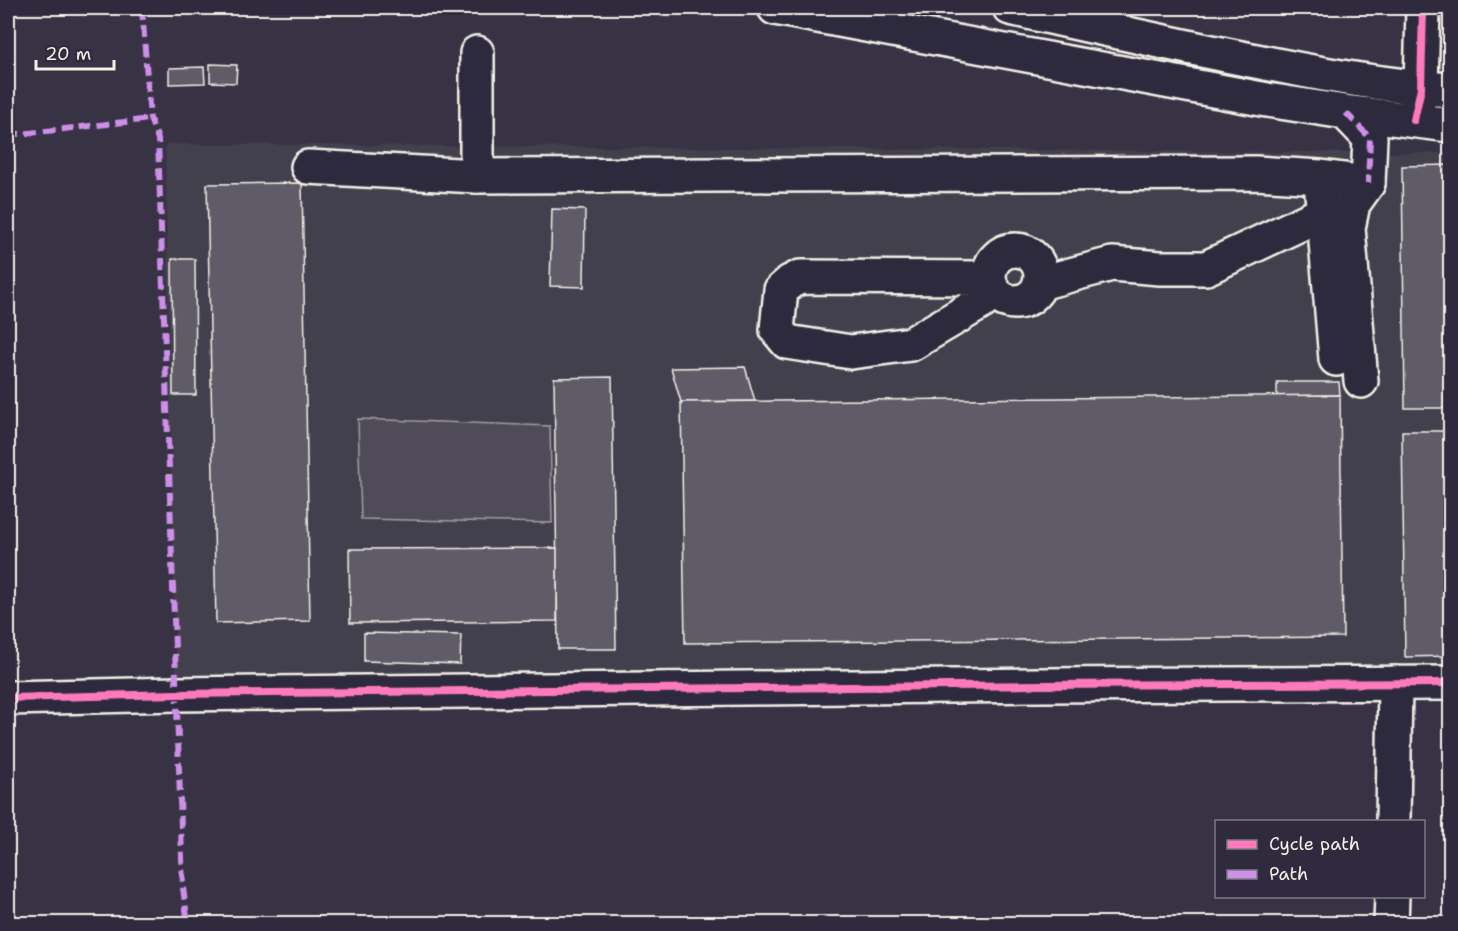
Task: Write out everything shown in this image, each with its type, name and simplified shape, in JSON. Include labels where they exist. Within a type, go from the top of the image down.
[{"type":"main road","points":[[775,8],[1267,100],[1346,113],[1450,125]]},
{"type":"main road","points":[[1010,8],[1164,43],[1314,73],[1441,92]]},
{"type":"main road","points":[[1423,8],[1441,92]]},
{"type":"main road","points":[[477,53],[477,176]]},
{"type":"main road","points":[[1414,120],[1441,92]]},
{"type":"main road","points":[[1346,113],[1370,138],[1368,183],[1353,204],[1348,228],[1361,381]]},
{"type":"main road","points":[[308,167],[477,176],[1256,173],[1322,177],[1368,183]]},
{"type":"main road","points":[[1322,177],[1336,359]]},
{"type":"main road","points":[[1040,283],[1112,264],[1206,268],[1323,213]]},
{"type":"main road","points":[[1040,283],[1033,296],[1020,302],[1005,301],[991,285],[800,278],[790,282],[781,290],[777,330],[787,342],[851,352],[911,344],[982,302],[991,285],[991,264],[1002,253],[1017,250],[1031,256],[1040,268],[1040,283]]},
{"type":"main road","points":[[1393,820],[1395,683]]},
{"type":"main road","points":[[8,698],[201,694],[1450,683]]},
{"type":"main road","points":[[1391,924],[1392,898]]},
{"type":"shaded area","points":[[165,144],[1450,153],[1450,668],[176,695]]},
{"type":"shaded area","points":[[358,419],[550,426],[552,523],[361,519]]},
{"type":"building","points":[[210,64],[237,65],[236,83],[210,82]]},
{"type":"building","points":[[204,67],[205,83],[169,84],[169,68]]},
{"type":"building","points":[[1450,165],[1450,408],[1405,408],[1402,166]]},
{"type":"building","points":[[302,183],[310,621],[216,623],[207,184]]},
{"type":"building","points":[[552,209],[585,210],[584,287],[550,286]]},
{"type":"building","points":[[172,259],[195,259],[196,395],[173,395]]},
{"type":"building","points":[[745,367],[755,401],[681,402],[671,368]]},
{"type":"building","points":[[612,377],[616,649],[558,649],[554,378]]},
{"type":"building","points":[[1277,382],[1339,382],[1340,395],[1277,396]]},
{"type":"building","points":[[1340,395],[1343,637],[685,643],[681,402]]},
{"type":"building","points":[[1402,431],[1450,431],[1450,656],[1405,657]]},
{"type":"building","points":[[557,548],[557,621],[350,623],[349,549]]},
{"type":"building","points":[[364,633],[461,635],[460,664],[364,661]]},
{"type":"marked path","points":[[142,8],[150,119],[158,139],[183,888],[188,924]]},
{"type":"marked path","points":[[1346,113],[1370,138],[1368,183]]},
{"type":"marked path","points":[[8,133],[21,134],[150,119]]},
{"type":"cycle path","points":[[1414,120],[1421,88],[1423,8]]},
{"type":"cycle path","points":[[8,698],[177,694],[1040,685],[1450,683]]}]
